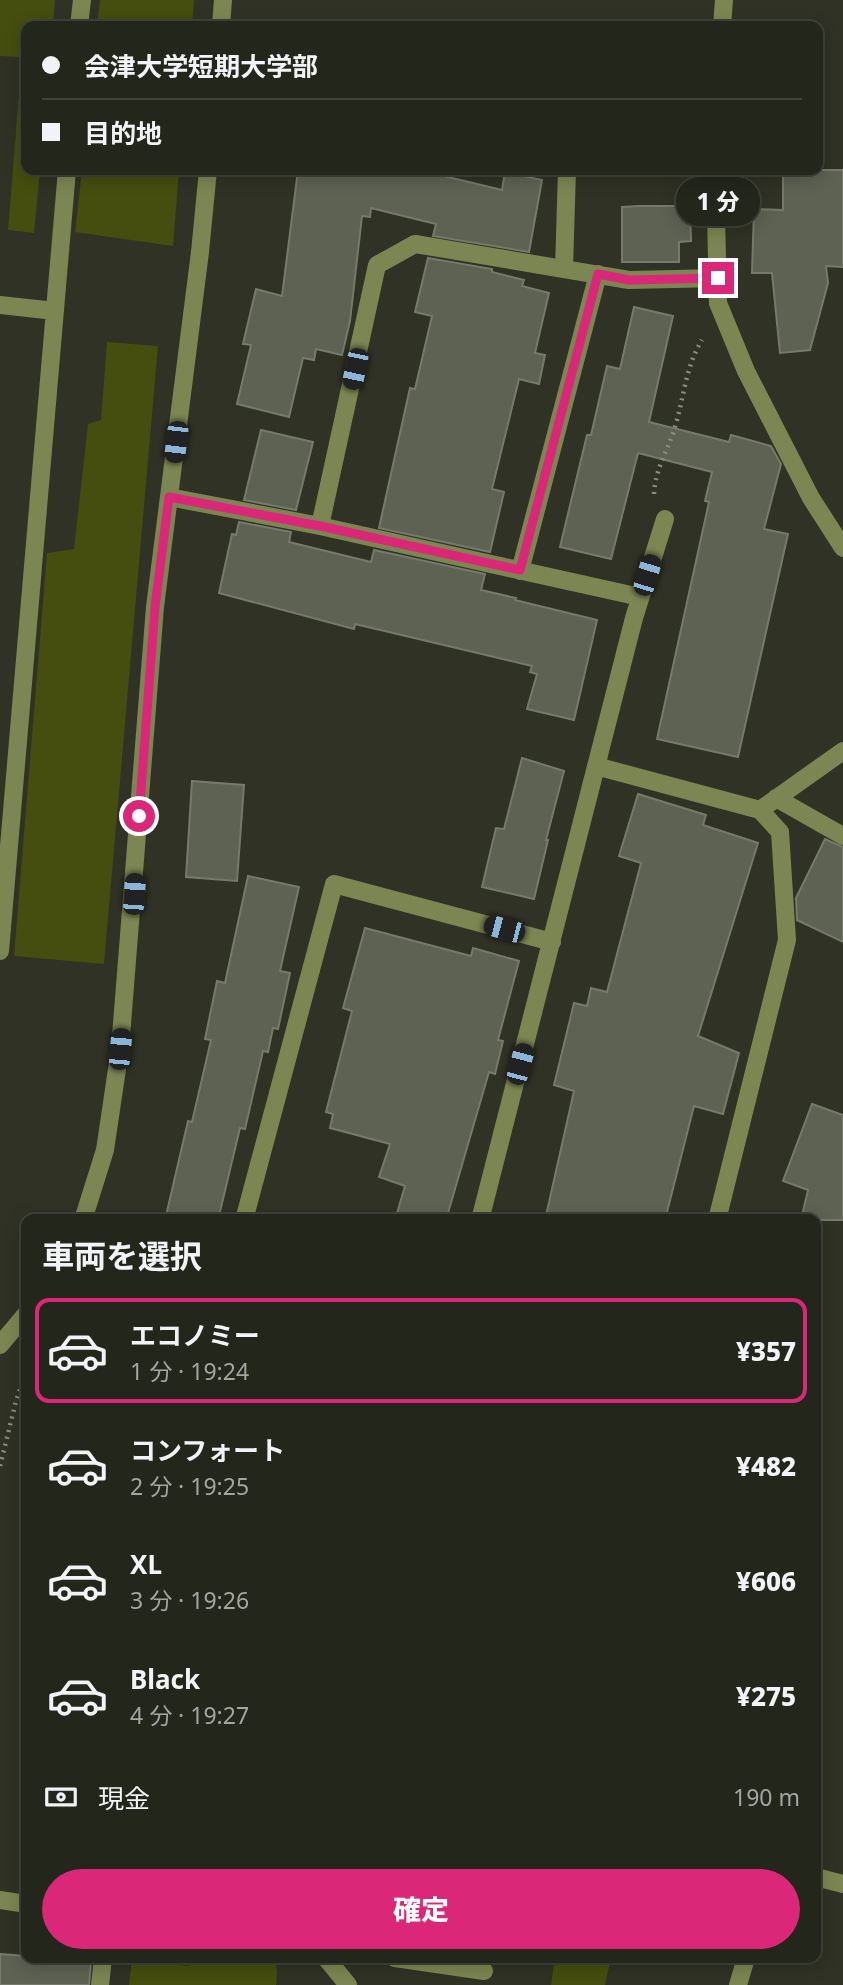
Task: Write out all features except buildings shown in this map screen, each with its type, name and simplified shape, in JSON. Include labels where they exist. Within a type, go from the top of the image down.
[{"type":"street","points":[[80,21],[82,0]]},
{"type":"street","points":[[221,21],[223,0]]},
{"type":"street","points":[[722,21],[724,0]]},
{"type":"street","points":[[0,951],[67,175]]},
{"type":"street","points":[[85,1214],[105,1150],[120,1049],[155,607],[208,175]]},
{"type":"street","points":[[564,269],[567,175]]},
{"type":"street","points":[[715,175],[718,303],[746,371],[811,498],[843,548]]},
{"type":"street","points":[[320,526],[377,265],[415,244],[629,280],[718,278]]},
{"type":"street","points":[[520,570],[598,274]]},
{"type":"street","points":[[0,305],[55,311]]},
{"type":"street","points":[[169,497],[320,526],[640,597]]},
{"type":"street","points":[[482,1214],[640,597],[663,524]]},
{"type":"street","points":[[760,810],[843,751]]},
{"type":"street","points":[[596,766],[760,810],[780,832],[787,940],[718,1214]]},
{"type":"street","points":[[776,798],[843,836]]},
{"type":"street","points":[[246,1214],[334,884],[552,942]]},
{"type":"street","points":[[0,1345],[21,1320]]},
{"type":"street","points":[[821,1878],[843,1884]]},
{"type":"street","points":[[0,1900],[21,1903]]},
{"type":"street","points":[[100,1985],[102,1963]]},
{"type":"street","points":[[330,1963],[348,1985]]},
{"type":"street","points":[[429,1963],[484,1971]]},
{"type":"street","points":[[738,1985],[745,1963]]},
{"type":"path","points":[[663,524],[653,504],[655,478],[674,432],[692,356],[706,333],[724,316]]},
{"type":"path","points":[[0,1466],[21,1386]]},
{"type":"green space","points":[[0,0],[55,0],[53,21],[21,21],[21,57],[0,56]]},
{"type":"green space","points":[[100,0],[194,0],[192,21],[98,21]]},
{"type":"green space","points":[[21,69],[21,175],[40,175],[34,233],[8,230]]},
{"type":"green space","points":[[81,175],[179,175],[173,246],[75,232]]},
{"type":"green space","points":[[107,342],[158,346],[104,964],[14,956],[47,553],[74,549],[88,424],[101,420]]},
{"type":"green space","points":[[132,1963],[188,1966],[189,1963],[276,1963],[276,1985],[129,1985]]},
{"type":"green space","points":[[554,1963],[610,1963],[605,1985],[551,1985]]},
{"type":"route","points":[[139,816],[155,607],[169,497],[320,526],[520,570],[598,274],[629,280],[718,278]]}]
